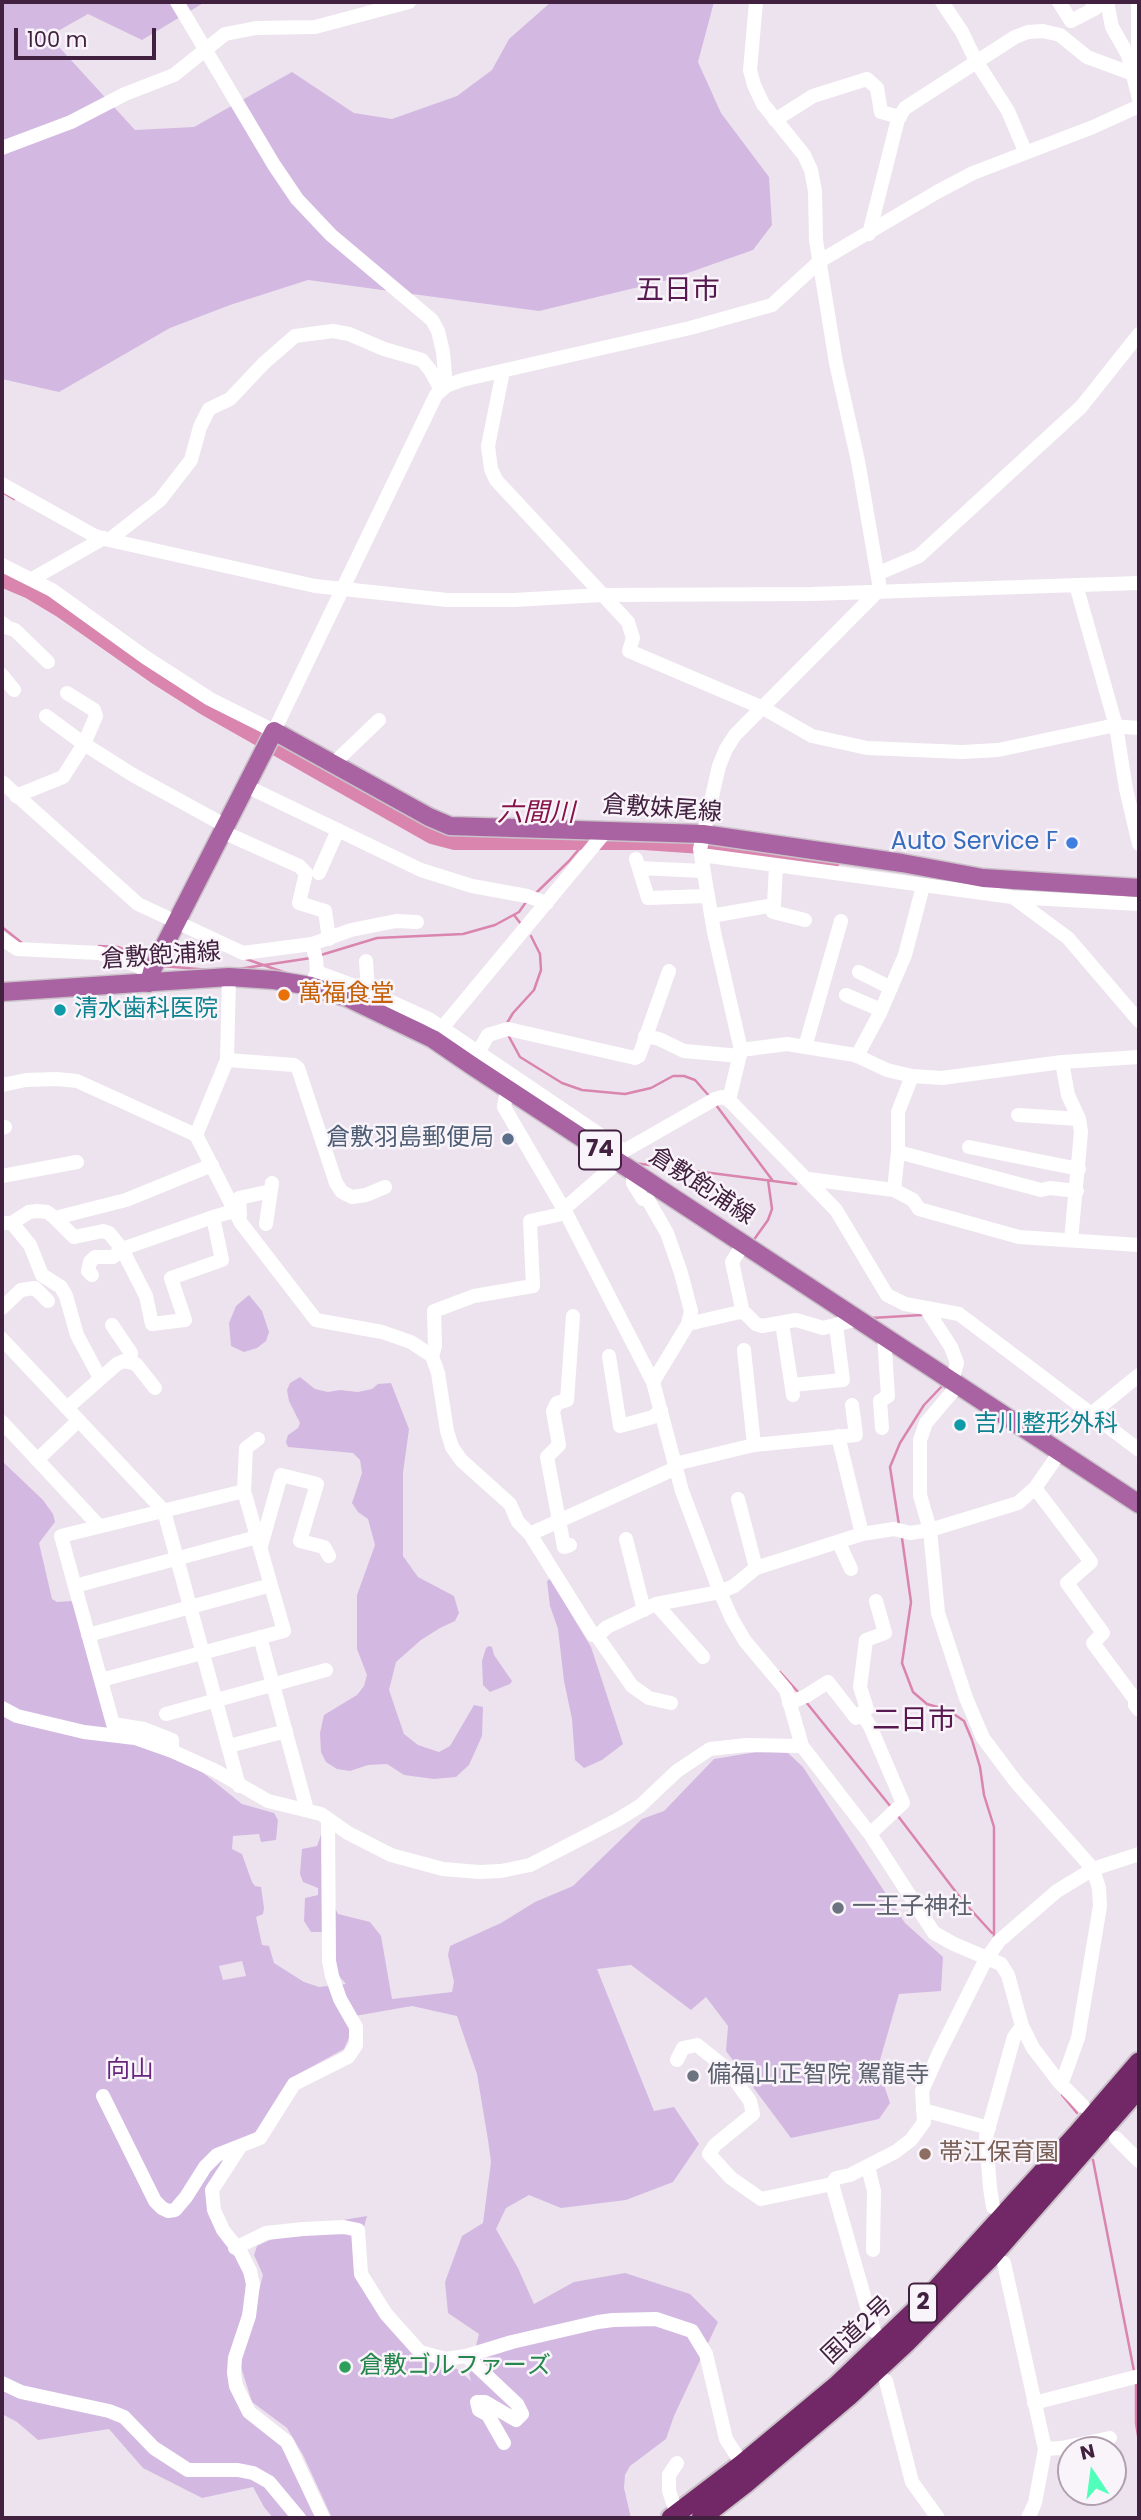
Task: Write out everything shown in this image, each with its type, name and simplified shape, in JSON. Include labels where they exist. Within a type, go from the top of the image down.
[{"type":"highway","name":"国道2号","points":[[674,2516],[837,2385],[932,2295],[1139,2062]]},
{"type":"highway","name":"国道2号","points":[[701,2518],[849,2396],[906,2343],[991,2258],[1139,2088]]},
{"type":"main road","name":"倉敷妹尾線","points":[[271,737],[333,764],[450,826],[604,833],[902,863],[983,878],[1013,889],[1139,888]]},
{"type":"main road","points":[[153,971],[271,737]]},
{"type":"main road","name":"倉敷飽浦線","points":[[2,992],[153,971],[274,980],[314,962],[348,998],[437,1034],[475,1059],[508,1089],[622,1159],[744,1243],[1139,1504]]},
{"type":"street","points":[[177,2],[274,165],[298,199],[331,235],[432,320],[443,352],[443,388]]},
{"type":"street","points":[[2,148],[71,122],[125,94],[174,75],[225,34],[256,28],[315,27],[409,2]]},
{"type":"street","points":[[671,1703],[649,1698],[632,1686],[597,1636],[593,1635],[530,1534],[518,1522],[510,1504],[461,1460],[452,1447],[447,1432],[438,1373],[432,1356],[435,1346],[434,1311],[474,1296],[533,1286],[530,1221],[565,1211],[622,1159],[718,1100],[741,1053],[703,871],[701,844],[719,766],[735,735],[880,589],[858,461],[836,363],[816,240],[815,191],[811,170],[804,155],[763,104],[750,70],[756,2]]},
{"type":"street","points":[[942,2],[1009,111],[1026,151]]},
{"type":"street","points":[[1059,2],[1071,21],[1096,8],[1092,2]]},
{"type":"street","points":[[1107,2],[1112,27],[1125,46],[1139,99]]},
{"type":"street","points":[[1133,74],[1138,60],[1138,2]]},
{"type":"street","points":[[869,234],[900,117],[905,108],[1015,37],[1028,32],[1043,31],[1060,35],[1087,57],[1133,74]]},
{"type":"street","points":[[775,120],[813,96],[867,79],[877,88],[881,112],[900,117]]},
{"type":"street","points":[[2,565],[52,590],[145,657],[271,737],[436,395],[443,388],[503,371],[690,328],[772,305],[820,261],[937,192],[973,173],[1093,127],[1139,106]]},
{"type":"street","points":[[32,579],[106,539],[160,500],[191,460],[200,427],[209,409],[230,399],[264,363],[295,336],[333,331],[349,334],[384,349],[422,360],[443,388]]},
{"type":"street","points":[[879,573],[919,556],[1081,407],[1139,334]]},
{"type":"street","points":[[503,371],[488,446],[491,469],[496,480],[631,628],[634,638],[629,651],[763,708],[813,736],[867,748],[986,751],[1116,726],[1139,728]]},
{"type":"street","points":[[2,484],[95,536],[106,539],[315,586],[447,600],[514,600],[601,595],[874,595],[1076,589],[1139,583]]},
{"type":"street","points":[[1076,589],[1116,726],[1126,789],[1139,844]]},
{"type":"street","points":[[4,628],[15,629],[48,662]]},
{"type":"street","points":[[2,675],[14,690]]},
{"type":"street","points":[[16,796],[63,777],[84,744],[96,716],[94,710],[67,693]]},
{"type":"street","points":[[46,716],[84,744],[225,829],[299,866],[306,873],[299,903],[325,911],[329,939]]},
{"type":"street","points":[[333,764],[379,720]]},
{"type":"street","points":[[2,782],[138,904],[247,954],[314,962],[429,1019],[437,1034],[536,900],[593,848],[604,833]]},
{"type":"street","points":[[246,786],[421,870],[472,886],[536,900]]},
{"type":"street","points":[[319,873],[338,830]]},
{"type":"street","points":[[701,844],[776,865],[923,886],[1013,889],[1139,904]]},
{"type":"street","points":[[703,871],[638,863],[648,898],[707,896]]},
{"type":"street","points":[[776,865],[773,912],[805,920]]},
{"type":"street","points":[[857,1056],[905,955],[923,886]]},
{"type":"street","points":[[1013,889],[1068,938],[1139,1021]]},
{"type":"street","points":[[711,916],[774,905]]},
{"type":"street","points":[[314,962],[329,939],[351,930],[396,921],[417,922]]},
{"type":"street","points":[[805,1047],[841,921]]},
{"type":"street","points":[[2,939],[18,949],[99,953],[153,971]]},
{"type":"street","points":[[366,961],[368,991]]},
{"type":"street","points":[[653,1382],[688,1324],[691,1311],[667,1233],[648,1200],[643,1199],[633,1183],[622,1159],[475,1059],[488,1035],[506,1029],[635,1058],[639,1056],[669,971]]},
{"type":"street","points":[[859,972],[891,988]]},
{"type":"street","points":[[196,1135],[227,1060],[229,977]]},
{"type":"street","points":[[846,995],[881,1010]]},
{"type":"street","points":[[645,1037],[684,1051],[741,1053],[787,1044],[857,1056],[887,1070],[912,1076],[942,1078],[1062,1062],[1139,1057]]},
{"type":"street","points":[[227,1060],[293,1065],[298,1068],[336,1183],[342,1192],[352,1197],[366,1195],[385,1187]]},
{"type":"street","points":[[1062,1062],[1068,1095],[1079,1119],[1081,1132],[1071,1240]]},
{"type":"street","points":[[894,1190],[898,1112],[912,1076]]},
{"type":"street","points":[[2,1085],[26,1080],[57,1079],[78,1082],[196,1135],[237,1217],[316,1320],[382,1332],[411,1342],[432,1356]]},
{"type":"street","points":[[508,1089],[503,1107],[565,1211],[653,1382],[689,1514],[720,1592],[732,1619],[757,1657],[782,1683],[802,1746],[870,1834],[934,1933],[988,1957],[1005,1969],[1022,2026],[1033,2048],[1059,2082],[1083,2106]]},
{"type":"street","points":[[718,1100],[808,1179],[836,1210],[887,1295],[894,1301],[927,1310],[959,1314],[1139,1450]]},
{"type":"street","points":[[1018,1115],[1079,1119]]},
{"type":"street","points":[[970,1147],[1079,1169]]},
{"type":"street","points":[[898,1152],[1041,1190],[1050,1188],[1077,1191]]},
{"type":"street","points":[[2,1176],[77,1162]]},
{"type":"street","points":[[55,1218],[126,1200],[212,1165]]},
{"type":"street","points":[[808,1179],[894,1190],[913,1200],[919,1209],[1019,1237],[1139,1245]]},
{"type":"street","points":[[237,1217],[239,1198],[272,1186],[266,1224]]},
{"type":"street","points":[[100,1378],[77,1335],[61,1287],[41,1275],[30,1245],[7,1223],[37,1211],[47,1212],[75,1237],[103,1231],[109,1233],[122,1248],[146,1296],[152,1324],[185,1320],[171,1278],[222,1259],[213,1217]]},
{"type":"street","points":[[92,1275],[88,1271],[90,1262],[95,1257],[113,1257],[122,1248],[213,1217],[237,1217]]},
{"type":"street","points":[[744,1243],[732,1262],[743,1313],[756,1324],[762,1326],[796,1320],[823,1328],[858,1319]]},
{"type":"street","points":[[2,1308],[21,1290],[35,1288],[48,1301]]},
{"type":"street","points":[[927,1310],[951,1347],[957,1363],[955,1383],[926,1423],[920,1440],[920,1495],[930,1530],[938,1613],[965,1698],[983,1738],[1016,1782],[1093,1870],[1099,1888],[1100,1906],[1078,2038],[1064,2077],[1059,2082]]},
{"type":"street","points":[[688,1324],[743,1313]]},
{"type":"street","points":[[570,1545],[564,1547],[547,1458],[559,1445],[553,1411],[557,1403],[567,1400],[573,1316]]},
{"type":"street","points":[[782,1323],[792,1390],[843,1380],[836,1326]]},
{"type":"street","points":[[112,1325],[131,1353],[130,1361]]},
{"type":"street","points":[[882,1427],[880,1401],[888,1396],[884,1336]]},
{"type":"street","points":[[2,1339],[164,1511],[205,1653],[239,1786]]},
{"type":"street","points":[[744,1350],[754,1446]]},
{"type":"street","points":[[609,1356],[620,1426],[653,1417],[661,1410]]},
{"type":"street","points":[[66,1408],[117,1364],[130,1361],[136,1364],[155,1388]]},
{"type":"street","points":[[1090,1415],[1139,1375]]},
{"type":"street","points":[[530,1534],[676,1466],[754,1446],[856,1435],[852,1405]]},
{"type":"street","points":[[37,1460],[78,1420]]},
{"type":"street","points":[[2,1422],[99,1526]]},
{"type":"street","points":[[838,1436],[862,1534]]},
{"type":"street","points":[[101,1680],[284,1631],[244,1491],[246,1448],[258,1439]]},
{"type":"street","points":[[597,1636],[607,1627],[650,1607],[720,1592],[734,1586],[757,1568],[862,1534],[894,1529],[910,1534],[1018,1503],[1035,1488],[1060,1452]]},
{"type":"street","points":[[259,1543],[281,1475],[317,1484],[300,1541],[324,1548],[329,1556]]},
{"type":"street","points":[[1035,1488],[1091,1562],[1067,1583],[1102,1633],[1093,1643],[1138,1703]]},
{"type":"street","points":[[172,1751],[172,1740],[144,1729],[113,1724],[61,1536],[244,1491]]},
{"type":"street","points":[[738,1499],[757,1568]]},
{"type":"street","points":[[626,1539],[650,1607],[703,1657]]},
{"type":"street","points":[[75,1586],[177,1559],[259,1543]]},
{"type":"street","points":[[839,1543],[851,1569]]},
{"type":"street","points":[[88,1635],[271,1585]]},
{"type":"street","points":[[789,1703],[828,1682],[856,1718],[867,1709],[860,1687],[866,1640],[885,1633],[876,1601]]},
{"type":"street","points":[[260,1637],[307,1810]]},
{"type":"street","points":[[166,1714],[326,1670]]},
{"type":"street","points":[[2,1708],[17,1716],[84,1732],[135,1738],[216,1771],[268,1801],[321,1814],[348,1833],[391,1855],[443,1869],[478,1872],[530,1865],[617,1820],[640,1805],[677,1771],[710,1749],[747,1745],[802,1746]]},
{"type":"street","points":[[861,1713],[870,1726],[904,1803],[870,1834]]},
{"type":"street","points":[[229,1746],[286,1731]]},
{"type":"street","points":[[103,2096],[155,2201],[168,2211],[175,2210],[205,2167],[217,2155],[260,2138],[293,2084],[348,2057],[356,2045],[356,2027],[340,1999],[329,1961],[328,1820]]},
{"type":"street","points":[[677,2060],[683,2048],[697,2045],[727,2069],[750,2101],[753,2114],[715,2145],[709,2154],[731,2178],[761,2199],[832,2184],[836,2178],[868,2167],[911,2140],[924,2122],[922,2091],[937,2055],[999,1941],[1057,1891],[1093,1870],[1139,1854]]},
{"type":"street","points":[[993,2207],[986,2137],[1014,2037],[1022,2026]]},
{"type":"street","points":[[923,2110],[989,2128]]},
{"type":"street","points":[[1116,2138],[1139,2161]]},
{"type":"street","points":[[240,2147],[212,2190],[214,2210],[223,2230],[250,2271],[253,2284],[249,2316],[235,2358],[236,2386],[249,2412],[287,2442],[323,2518]]},
{"type":"street","points":[[868,2167],[874,2191],[873,2250]]},
{"type":"street","points":[[832,2184],[874,2331]]},
{"type":"street","points":[[235,2248],[266,2233],[344,2227],[358,2230],[360,2274],[386,2314],[419,2352],[446,2360],[512,2342],[613,2320],[656,2319],[692,2331],[706,2354],[726,2439],[741,2464]]},
{"type":"street","points":[[1004,2263],[1045,2449],[1035,2504],[1028,2518]]},
{"type":"street","points":[[466,2356],[517,2404],[522,2414],[516,2420],[485,2402],[477,2402],[479,2410],[488,2414],[504,2443]]},
{"type":"street","points":[[1034,2403],[1139,2376]]},
{"type":"street","points":[[886,2381],[912,2482],[938,2518]]},
{"type":"street","points":[[2,2383],[21,2392],[109,2411],[124,2417],[154,2448],[188,2470],[239,2470],[253,2473],[269,2482],[299,2518]]},
{"type":"street","points":[[1045,2449],[1057,2448]]},
{"type":"street","points":[[674,2516],[669,2475],[677,2463]]},
{"type":"green space","points":[[2,2],[205,2],[142,40],[88,14],[49,36],[135,130],[194,127],[292,72],[354,113],[392,119],[457,96],[492,70],[509,39],[551,2],[714,2],[698,62],[721,113],[769,177],[772,225],[753,250],[668,280],[539,311],[308,280],[170,328],[59,392],[2,379]]},
{"type":"green space","points":[[249,1295],[262,1311],[269,1332],[266,1341],[257,1348],[244,1352],[231,1346],[229,1323],[236,1306]]},
{"type":"green space","points":[[300,1377],[315,1389],[328,1392],[358,1392],[372,1389],[378,1384],[391,1383],[409,1429],[403,1473],[403,1556],[418,1577],[454,1596],[459,1613],[455,1621],[421,1640],[396,1662],[389,1690],[404,1734],[418,1745],[439,1752],[450,1746],[474,1705],[483,1707],[482,1736],[469,1765],[456,1777],[434,1779],[404,1775],[387,1764],[368,1765],[350,1771],[337,1769],[326,1762],[321,1752],[320,1733],[324,1715],[357,1695],[364,1686],[367,1675],[357,1649],[357,1595],[375,1545],[368,1519],[358,1512],[352,1503],[362,1473],[360,1460],[353,1453],[288,1447],[288,1435],[298,1428],[300,1423],[289,1401],[287,1390],[290,1383]]},
{"type":"green space","name":"向山","points":[[2,1461],[43,1500],[53,1514],[55,1522],[39,1543],[52,1599],[57,1602],[71,1601],[75,1606],[114,1737],[186,1759],[242,1804],[274,1813],[278,1820],[276,1840],[261,1842],[259,1834],[233,1836],[232,1849],[242,1854],[252,1882],[261,1887],[263,1914],[256,1917],[262,1945],[269,1946],[274,1963],[304,1982],[319,1987],[346,1984],[338,1975],[323,1932],[311,1932],[304,1921],[305,1898],[318,1895],[318,1888],[303,1882],[300,1874],[302,1849],[317,1846],[322,1832],[334,1906],[338,1914],[370,1922],[381,1936],[392,1999],[452,1992],[454,1982],[448,1955],[450,1946],[501,1923],[535,1902],[573,1886],[642,1819],[664,1811],[714,1759],[762,1751],[788,1753],[803,1767],[905,1923],[943,1957],[941,1991],[899,1994],[878,2067],[890,2103],[879,2119],[791,2138],[726,2051],[728,2026],[706,1997],[691,2010],[631,1965],[597,1969],[654,2111],[674,2107],[699,2144],[673,2182],[626,2200],[561,2208],[529,2195],[506,2208],[496,2229],[534,2304],[574,2282],[625,2273],[690,2294],[718,2322],[666,2439],[630,2466],[625,2475],[624,2488],[631,2518],[332,2518],[303,2455],[287,2428],[252,2402],[240,2364],[263,2275],[254,2255],[257,2246],[296,2228],[367,2216],[356,2255],[357,2274],[414,2356],[457,2369],[471,2381],[469,2374],[479,2334],[448,2313],[445,2282],[462,2236],[483,2223],[491,2162],[488,2140],[477,2074],[457,2016],[412,2006],[349,2017],[350,2035],[344,2049],[293,2077],[257,2135],[210,2188],[243,2269],[248,2290],[233,2353],[233,2386],[277,2435],[320,2518],[273,2518],[253,2487],[202,2498],[143,2468],[109,2429],[38,2440],[17,2422],[2,2414]],"holes":[[[242,1961],[246,1976],[223,1980],[219,1966]]]},
{"type":"green space","points":[[550,1579],[591,1647],[623,1744],[602,1760],[584,1768],[575,1760],[572,1719],[558,1629],[550,1606],[547,1581]]},
{"type":"green space","points":[[489,1646],[512,1681],[490,1692],[483,1685],[482,1661]]},
{"type":"waterway","points":[[2,492],[14,499]]},
{"type":"waterway","name":"六間川","points":[[2,578],[30,590],[60,608],[206,707],[432,835],[455,841],[644,841],[717,846],[831,861]]},
{"type":"waterway","points":[[536,893],[585,842]]},
{"type":"waterway","name":"六間川","points":[[977,884],[1010,890],[1116,895]]},
{"type":"waterway","points":[[321,955],[377,938],[463,934],[495,925],[519,912],[526,902]]},
{"type":"waterway","points":[[514,915],[521,924]]},
{"type":"waterway","points":[[2,927],[22,943]]},
{"type":"waterway","points":[[507,1023],[534,990],[541,970],[540,954],[531,936]]},
{"type":"waterway","points":[[99,946],[118,947],[149,960]]},
{"type":"waterway","points":[[238,969],[311,958]]},
{"type":"waterway","points":[[246,959],[289,974]]},
{"type":"waterway","points":[[162,966],[210,970]]},
{"type":"waterway","points":[[507,1033],[520,1057],[562,1083],[582,1090],[625,1094],[651,1088],[673,1076],[684,1076],[695,1080],[710,1097]]},
{"type":"waterway","points":[[716,1105],[773,1181]]},
{"type":"waterway","points":[[634,1163],[796,1184]]},
{"type":"waterway","points":[[753,1241],[768,1220],[772,1209],[768,1180]]},
{"type":"waterway","points":[[871,1318],[922,1315]]},
{"type":"waterway","points":[[899,1525],[890,1467],[900,1443],[924,1405],[943,1385]]},
{"type":"waterway","points":[[902,1538],[911,1602],[902,1663],[913,1692],[927,1704],[948,1710],[964,1721],[972,1740],[994,1827],[994,1937]]},
{"type":"waterway","points":[[780,1672],[799,1693]]},
{"type":"waterway","points":[[806,1702],[891,1807]]},
{"type":"waterway","points":[[898,1816],[962,1900],[992,1933]]},
{"type":"waterway","points":[[1062,2095],[1077,2113]]},
{"type":"waterway","points":[[1093,2160],[1134,2371]]},
{"type":"waterway","points":[[1136,2382],[1139,2442]]},
{"type":"place","name":"Auto Service F","points":[[1072,843]]},
{"type":"place","name":"萬福食堂","points":[[284,995]]},
{"type":"place","name":"清水歯科医院","points":[[60,1010]]},
{"type":"place","name":"倉敷羽島郵便局","points":[[508,1139]]},
{"type":"place","name":"吉川整形外科","points":[[960,1425]]},
{"type":"place","name":"一王子神社","points":[[838,1908]]},
{"type":"place","name":"備福山正智院 駕龍寺","points":[[693,2076]]},
{"type":"place","name":"帯江保育園","points":[[925,2154]]},
{"type":"place","name":"倉敷ゴルファーズ","points":[[345,2367]]},
{"type":"district","name":"五日市","points":[[678,292]]},
{"type":"district","name":"二日市","points":[[914,1722]]}]
